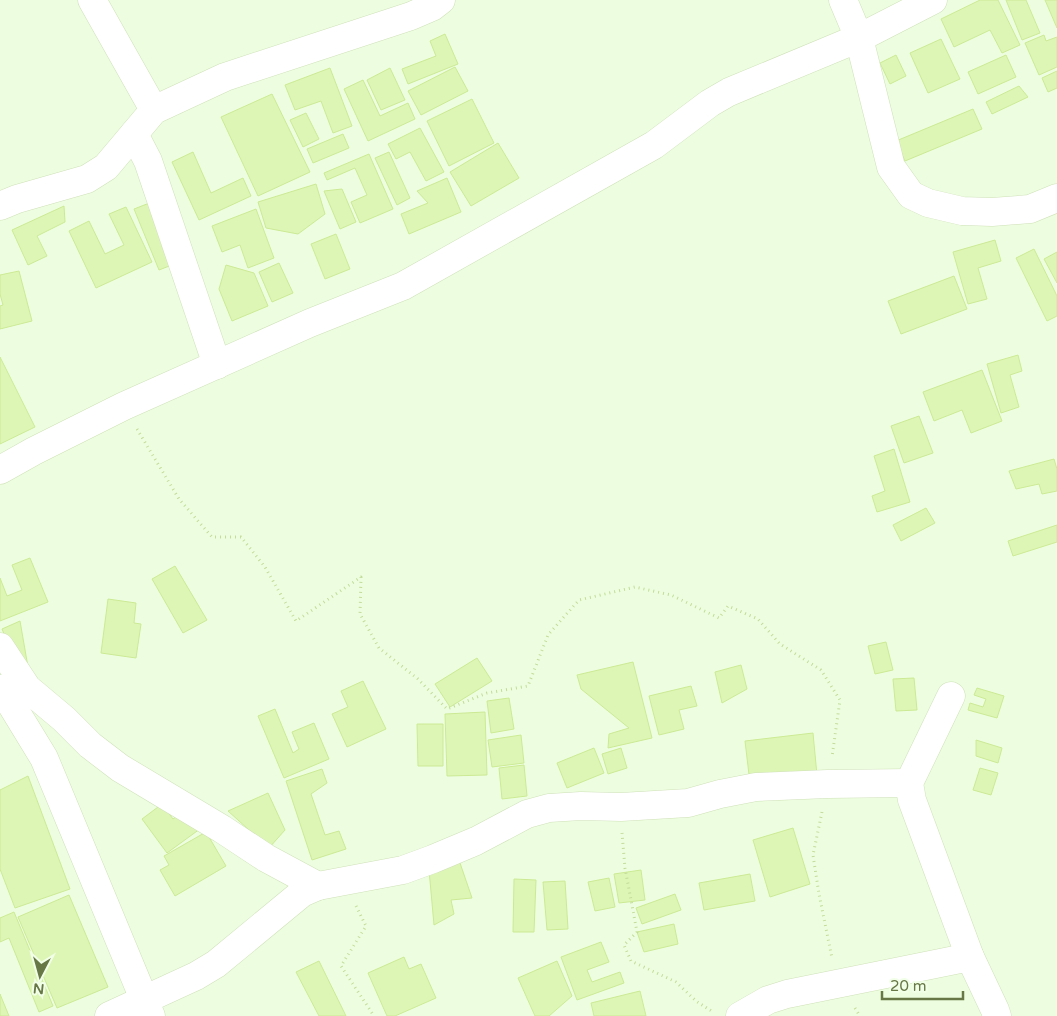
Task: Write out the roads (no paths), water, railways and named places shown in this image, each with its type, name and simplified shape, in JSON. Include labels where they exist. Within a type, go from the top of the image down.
[{"type":"street","points":[[92,0],[154,110]]},
{"type":"street","points":[[0,206],[17,199],[88,179],[106,167],[154,110],[225,77],[411,16],[432,7],[441,0]]},
{"type":"street","points":[[843,0],[859,38],[891,167],[911,195],[928,203],[962,211],[992,212],[1030,209],[1057,198]]},
{"type":"street","points":[[0,470],[124,406],[310,323],[403,286],[654,145],[710,103],[729,92],[859,38],[933,0]]},
{"type":"street","points":[[134,134],[148,161],[216,365]]},
{"type":"street","points":[[0,647],[27,688],[120,768],[222,829],[266,858],[318,886]]},
{"type":"street","points":[[0,689],[44,758],[147,1008]]},
{"type":"street","points":[[951,696],[909,783],[916,814],[970,957],[996,1010],[997,1016]]},
{"type":"street","points":[[109,1016],[147,1008],[216,964],[302,893],[318,886],[402,870],[426,862],[476,841],[527,814],[549,808],[581,806],[621,807],[688,803],[756,787],[909,783]]},
{"type":"street","points":[[740,1016],[768,1000],[787,994],[970,957]]}]
